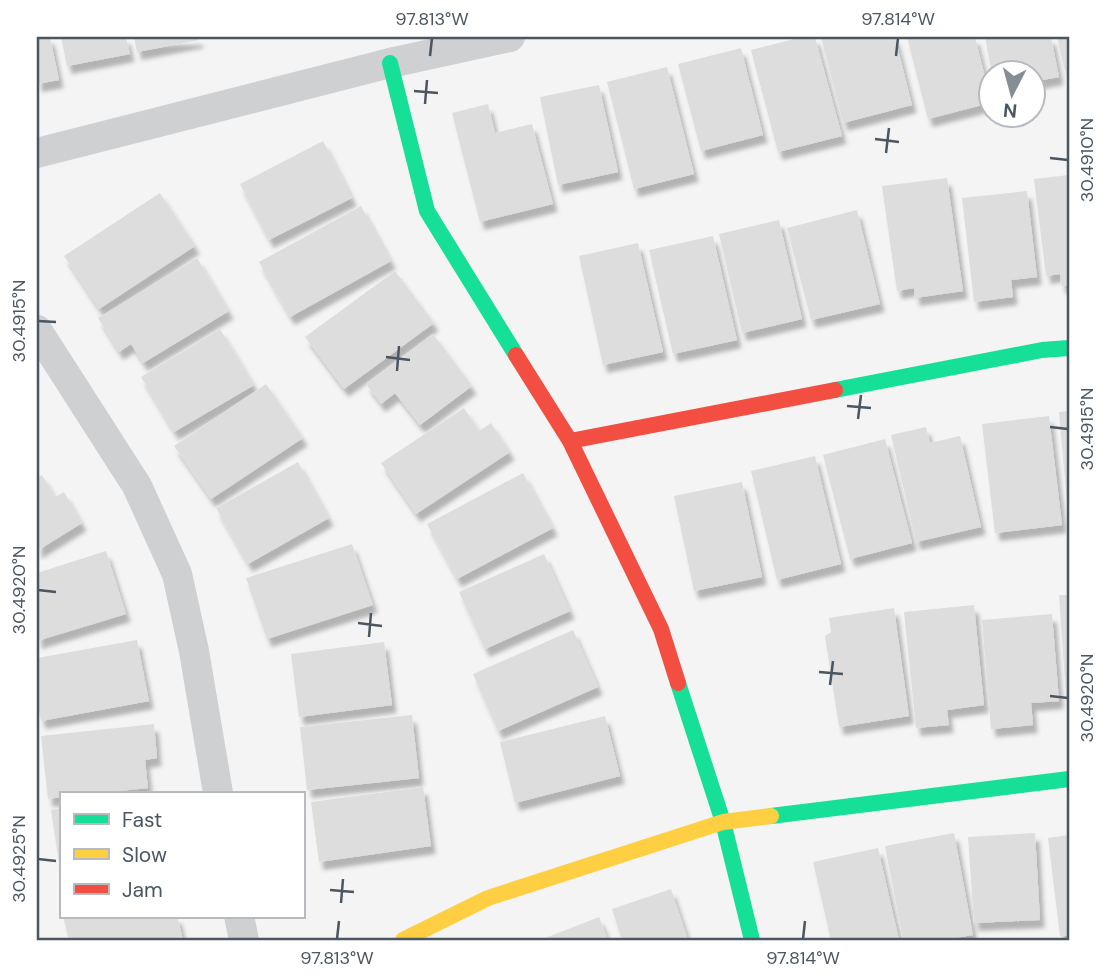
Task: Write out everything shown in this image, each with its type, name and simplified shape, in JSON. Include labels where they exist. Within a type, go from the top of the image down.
[{"type":"street","points":[[37,153],[390,62],[510,37]]},
{"type":"street","points":[[390,62],[427,211],[570,441],[662,629],[723,822],[752,940]]},
{"type":"street","points":[[37,330],[137,486],[177,574],[194,651],[218,792]]},
{"type":"street","points":[[570,441],[1042,350],[1069,348]]},
{"type":"street","points":[[403,940],[488,898],[723,822],[1069,779]]},
{"type":"street","points":[[239,918],[244,940]]},
{"type":"building","points":[[37,37],[50,37],[59,80],[37,84]]},
{"type":"building","points":[[61,37],[126,37],[130,54],[67,66]]},
{"type":"building","points":[[134,37],[198,37],[199,40],[137,52]]},
{"type":"building","points":[[802,37],[815,37],[842,136],[778,152],[751,50]]},
{"type":"building","points":[[821,37],[895,37],[912,105],[843,123]]},
{"type":"building","points":[[907,37],[975,37],[981,60],[976,60],[976,107],[928,119]]},
{"type":"building","points":[[985,37],[1051,37],[1059,77],[1046,79],[1046,60],[989,60]]},
{"type":"building","points":[[1057,37],[1069,37],[1069,70],[1065,71]]},
{"type":"building","points":[[741,48],[763,135],[701,151],[678,64]]},
{"type":"building","points":[[667,67],[694,174],[634,189],[607,82]]},
{"type":"building","points":[[599,85],[618,172],[558,185],[540,97]]},
{"type":"building","points":[[488,104],[495,133],[532,124],[553,204],[480,222],[452,113]]},
{"type":"building","points":[[323,141],[352,198],[269,240],[240,184]]},
{"type":"building","points":[[1069,175],[1069,285],[1061,286],[1060,274],[1046,276],[1034,179]]},
{"type":"building","points":[[947,178],[963,291],[915,298],[914,288],[897,291],[882,186]]},
{"type":"building","points":[[1027,191],[1037,277],[1011,280],[1013,297],[974,302],[962,198]]},
{"type":"building","points":[[160,193],[195,246],[99,309],[64,256]]},
{"type":"building","points":[[361,206],[391,261],[290,317],[259,262]]},
{"type":"building","points":[[857,210],[880,304],[811,320],[787,228]]},
{"type":"building","points":[[779,220],[802,319],[742,333],[719,234]]},
{"type":"building","points":[[713,236],[737,340],[673,354],[649,250]]},
{"type":"building","points":[[638,243],[663,352],[603,365],[579,256]]},
{"type":"building","points":[[197,258],[229,311],[143,363],[131,344],[119,352],[98,318]]},
{"type":"building","points":[[395,271],[434,323],[344,389],[305,337]]},
{"type":"building","points":[[220,329],[254,385],[174,432],[141,377]]},
{"type":"building","points":[[433,334],[472,386],[420,425],[395,393],[381,404],[366,384]]},
{"type":"building","points":[[266,384],[303,438],[211,499],[174,446]]},
{"type":"building","points":[[464,408],[479,431],[491,423],[510,452],[416,514],[381,463]]},
{"type":"building","points":[[1069,411],[1069,503],[1067,503],[1059,412]]},
{"type":"building","points":[[1049,416],[1062,525],[995,533],[982,424]]},
{"type":"building","points":[[926,427],[930,443],[960,436],[981,527],[916,542],[891,435]]},
{"type":"building","points":[[885,439],[912,543],[850,559],[823,455]]},
{"type":"building","points":[[815,456],[841,564],[777,580],[751,471]]},
{"type":"building","points":[[298,462],[329,518],[248,564],[216,508]]},
{"type":"building","points":[[523,473],[553,528],[457,579],[427,524]]},
{"type":"building","points":[[42,475],[55,497],[64,492],[82,523],[37,551],[37,478]]},
{"type":"building","points":[[742,482],[762,577],[694,591],[674,496]]},
{"type":"building","points":[[352,544],[373,605],[267,639],[246,578]]},
{"type":"building","points":[[106,551],[126,614],[37,641],[37,573]]},
{"type":"building","points":[[544,554],[570,611],[485,649],[459,592]]},
{"type":"building","points":[[1059,595],[1069,595],[1069,710],[1067,710]]},
{"type":"building","points":[[974,605],[984,705],[947,710],[949,725],[916,728],[904,612]]},
{"type":"building","points":[[894,608],[909,716],[839,727],[825,636],[831,632],[829,618]]},
{"type":"building","points":[[1052,614],[1059,701],[1031,703],[1033,725],[991,729],[982,620]]},
{"type":"building","points":[[573,630],[598,687],[498,731],[473,674]]},
{"type":"building","points":[[137,640],[149,701],[41,721],[37,701],[37,658]]},
{"type":"building","points":[[384,642],[392,705],[299,717],[291,654]]},
{"type":"building","points":[[412,715],[419,778],[307,790],[300,727]]},
{"type":"building","points":[[605,716],[620,776],[515,803],[500,742]]},
{"type":"building","points":[[154,724],[157,758],[145,760],[148,788],[110,792],[60,792],[60,797],[48,799],[41,736]]},
{"type":"building","points":[[423,787],[431,846],[319,862],[311,802]]},
{"type":"building","points":[[60,808],[60,869],[51,810]]},
{"type":"building","points":[[954,833],[973,935],[943,940],[903,940],[885,846]]},
{"type":"building","points":[[1035,833],[1040,920],[974,923],[968,837]]},
{"type":"building","points":[[1069,835],[1069,935],[1060,936],[1048,838]]},
{"type":"building","points":[[878,848],[899,940],[831,940],[813,862]]},
{"type":"building","points":[[671,889],[688,940],[622,940],[612,909]]},
{"type":"building","points":[[599,917],[608,940],[540,940]]},
{"type":"building","points":[[64,918],[178,918],[183,940],[69,940]]},
{"type":"traffic: fast","points":[[390,63],[427,211],[516,355]]},
{"type":"traffic: fast","points":[[835,390],[1042,350],[1069,348]]},
{"type":"traffic: fast","points":[[678,683],[723,822],[752,940]]},
{"type":"traffic: fast","points":[[771,816],[1069,779]]},
{"type":"traffic: slow","points":[[403,940],[488,898],[723,822],[771,816]]},
{"type":"traffic: jam","points":[[516,355],[570,441],[661,629],[678,683]]},
{"type":"traffic: jam","points":[[570,441],[835,390]]}]
